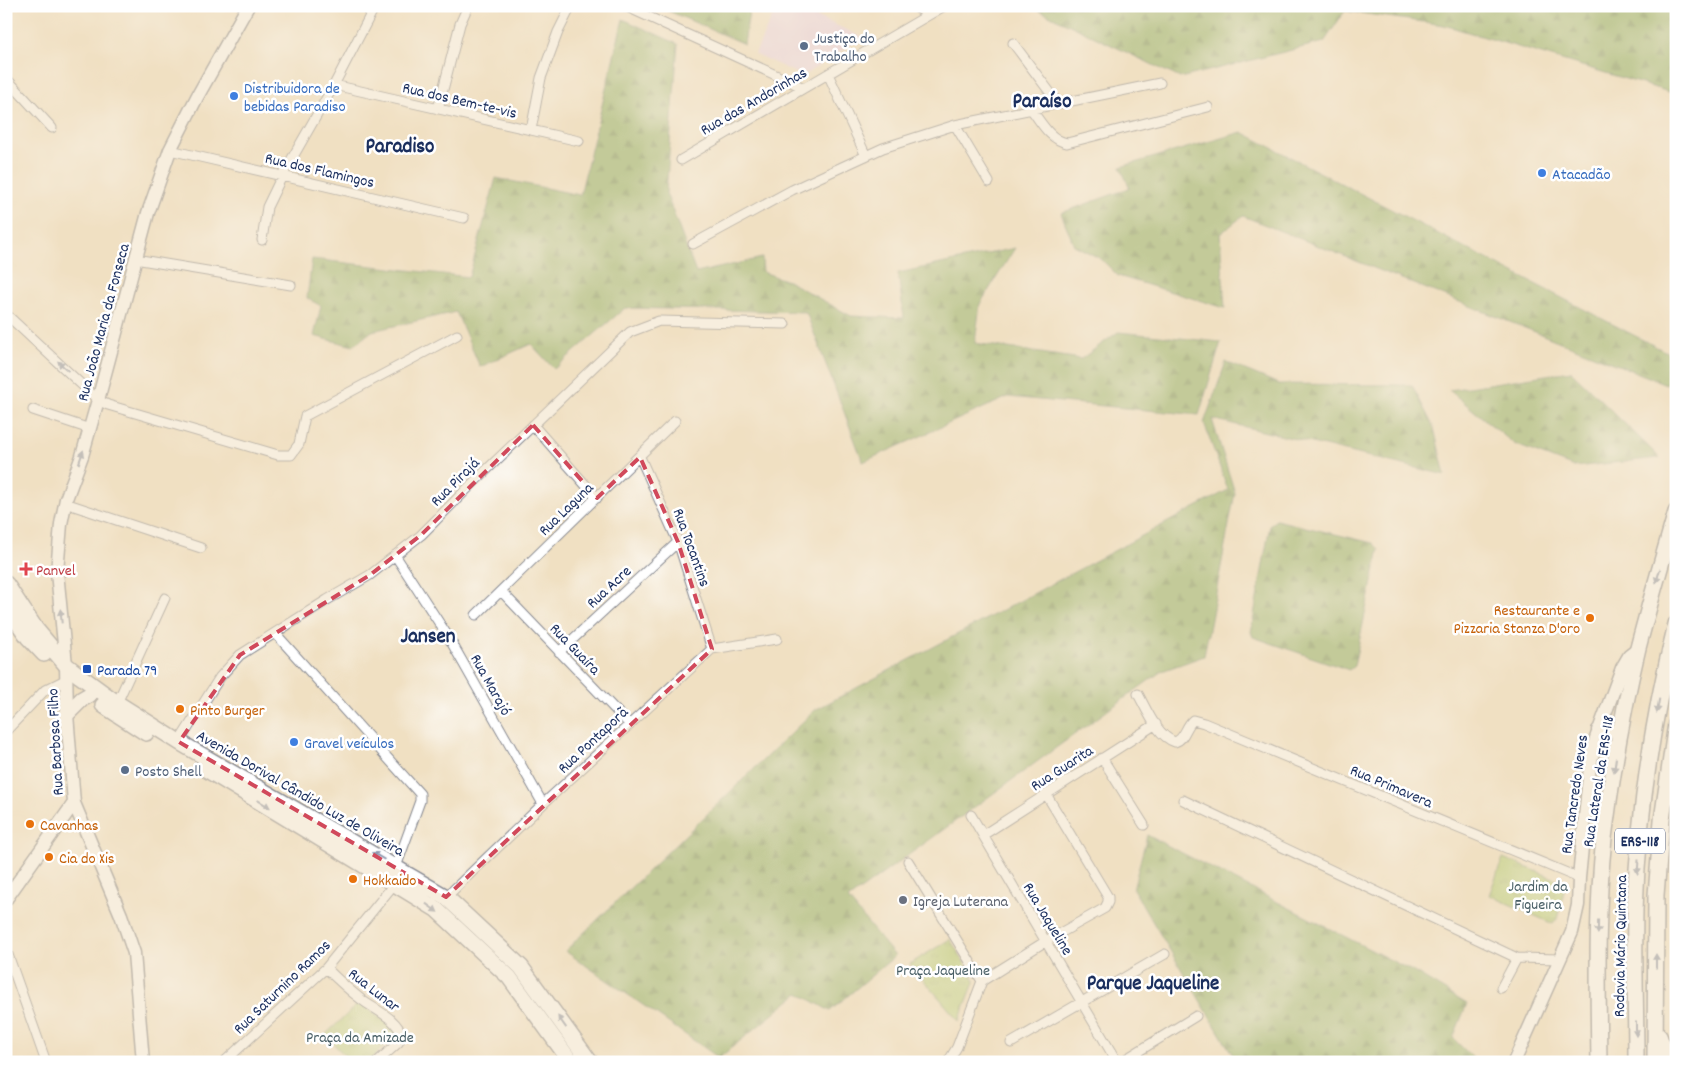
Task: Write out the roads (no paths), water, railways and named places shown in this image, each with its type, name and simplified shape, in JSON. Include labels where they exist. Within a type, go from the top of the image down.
[{"type":"main road","name":"Rua João Maria da Fonseca","points":[[66,672],[57,572],[60,524],[65,503],[90,429],[148,213],[170,150],[197,96],[248,6]]},
{"type":"main road","name":"Rua Lateral da ERS-118","points":[[1599,1062],[1597,969],[1599,903],[1604,838],[1620,731],[1638,649],[1676,512]]},
{"type":"main road","name":"Avenida Dorival Cândido Luz de Oliveira","points":[[6,584],[66,672],[179,742],[446,897],[521,967],[590,1062]]},
{"type":"main road","name":"Avenida Dorival Cândido Luz de Oliveira","points":[[6,606],[28,637],[89,695],[121,718],[436,909],[509,977],[571,1062]]},
{"type":"main road","name":"Rodovia Mário Quintana","points":[[1636,1062],[1636,910],[1638,862],[1650,749],[1663,675],[1676,624]]},
{"type":"main road","name":"Rua Tancredo Neves","points":[[1514,1062],[1572,932],[1578,906],[1590,766],[1598,730],[1622,668],[1629,656],[1638,649]]},
{"type":"main road","name":"Rua Barbosa Filho","points":[[66,672],[67,714],[74,803],[121,915],[134,953],[144,1062]]},
{"type":"main road","points":[[67,714],[82,699],[89,695]]},
{"type":"main road","name":"ERS-118","points":[[1655,1062],[1656,895],[1662,820],[1676,723]]},
{"type":"main road","points":[[1598,730],[1620,731]]},
{"type":"main road","points":[[6,899],[74,803]]},
{"type":"main road","points":[[1656,1027],[1669,1062]]},
{"type":"street","points":[[262,240],[267,207],[282,176],[334,85],[374,6]]},
{"type":"street","points":[[438,109],[460,24],[468,6]]},
{"type":"street","points":[[531,130],[540,78],[558,32],[571,6]]},
{"type":"street","points":[[624,6],[804,88]]},
{"type":"street","points":[[914,6],[929,15]]},
{"type":"street","name":"Rua das Andorinhas","points":[[680,160],[944,6]]},
{"type":"street","points":[[1012,43],[1058,103]]},
{"type":"street","points":[[828,74],[866,156]]},
{"type":"street","points":[[6,78],[52,128]]},
{"type":"street","points":[[692,244],[792,190],[883,148],[955,125],[1160,82]]},
{"type":"street","name":"Rua dos Bem-te-vis","points":[[334,85],[579,141]]},
{"type":"street","points":[[1031,109],[1053,138],[1059,142],[1066,143],[1208,107]]},
{"type":"street","points":[[955,125],[989,182]]},
{"type":"street","name":"Rua dos Flamingos","points":[[170,150],[464,218]]},
{"type":"street","points":[[135,259],[291,285]]},
{"type":"street","points":[[6,314],[98,400],[108,406],[278,455],[291,455],[299,444],[305,416],[457,335]]},
{"type":"street","name":"Rua Pirajá","points":[[179,742],[220,678],[240,655],[370,575],[421,535],[630,332],[659,321],[784,324]]},
{"type":"street","points":[[33,410],[90,429]]},
{"type":"street","name":"Rua Laguna","points":[[476,615],[675,421]]},
{"type":"street","points":[[533,425],[597,498]]},
{"type":"street","name":"Rua Tocantins","points":[[640,457],[678,542],[712,649]]},
{"type":"street","points":[[65,503],[201,548]]},
{"type":"street","name":"Rua Acre","points":[[559,652],[678,542]]},
{"type":"street","name":"Rua Marajó","points":[[395,555],[449,638],[543,804]]},
{"type":"street","name":"Rua Guaíra","points":[[501,591],[630,725]]},
{"type":"street","points":[[118,703],[166,598]]},
{"type":"street","points":[[275,633],[420,794],[420,801],[396,867]]},
{"type":"street","points":[[712,649],[777,639]]},
{"type":"street","name":"Rua Pontaporã","points":[[446,897],[543,804],[712,649]]},
{"type":"street","points":[[6,731],[45,690],[66,672]]},
{"type":"street","points":[[1138,694],[1156,724]]},
{"type":"street","name":"Rua Primavera","points":[[1156,724],[1168,739],[1175,742],[1181,739],[1193,720],[1204,723],[1579,878]]},
{"type":"street","name":"Rua Guarita","points":[[983,835],[1156,724]]},
{"type":"street","points":[[1102,758],[1144,825]]},
{"type":"street","points":[[948,1062],[957,1046],[982,981],[1046,941],[1105,908],[1108,902],[1108,896],[1046,794]]},
{"type":"street","points":[[1183,800],[1517,958],[1560,959]]},
{"type":"street","name":"Rua Jaqueline","points":[[971,815],[1119,1062]]},
{"type":"street","points":[[908,861],[982,981]]},
{"type":"street","name":"Rua Saturnino Ramos","points":[[224,1062],[326,968],[395,883]]},
{"type":"street","points":[[6,949],[46,1062]]},
{"type":"street","points":[[1011,1044],[1165,954]]},
{"type":"street","points":[[1501,988],[1517,958]]},
{"type":"street","name":"Rua Lunar","points":[[326,968],[358,997],[396,1024],[400,1030],[402,1036],[398,1043],[377,1062]]},
{"type":"street","points":[[1119,1062],[1196,1016]]},
{"type":"place","name":"Justiça do Trabalho","points":[[804,46]]},
{"type":"place","name":"Distribuidora de bebidas Paradiso","points":[[234,96]]},
{"type":"place","name":"Atacadão","points":[[1542,173]]},
{"type":"place","name":"Panvel","points":[[26,569]]},
{"type":"place","name":"Restaurante e Pizzaria Stanza D'oro","points":[[1590,618]]},
{"type":"place","name":"Parada 79","points":[[87,669]]},
{"type":"place","name":"Pinto Burger","points":[[180,709]]},
{"type":"place","name":"Gravel veículos","points":[[294,742]]},
{"type":"place","name":"Posto Shell","points":[[125,770]]},
{"type":"place","name":"Cavanhas","points":[[30,824]]},
{"type":"place","name":"Cia do Xis","points":[[49,857]]},
{"type":"place","name":"Hokkaido","points":[[353,879]]},
{"type":"place","name":"Igreja Luterana","points":[[903,900]]},
{"type":"district","name":"Paraíso","points":[[1042,100]]},
{"type":"district","name":"Paradiso","points":[[400,145]]},
{"type":"district","name":"Jansen","points":[[428,635]]},
{"type":"district","name":"Parque Jaqueline","points":[[1153,982]]},
{"type":"park label","name":"Jardim da Figueira","points":[[1538,894]]},
{"type":"park label","name":"Praça Jaqueline","points":[[943,969]]},
{"type":"park label","name":"Praça da Amizade","points":[[360,1036]]}]
